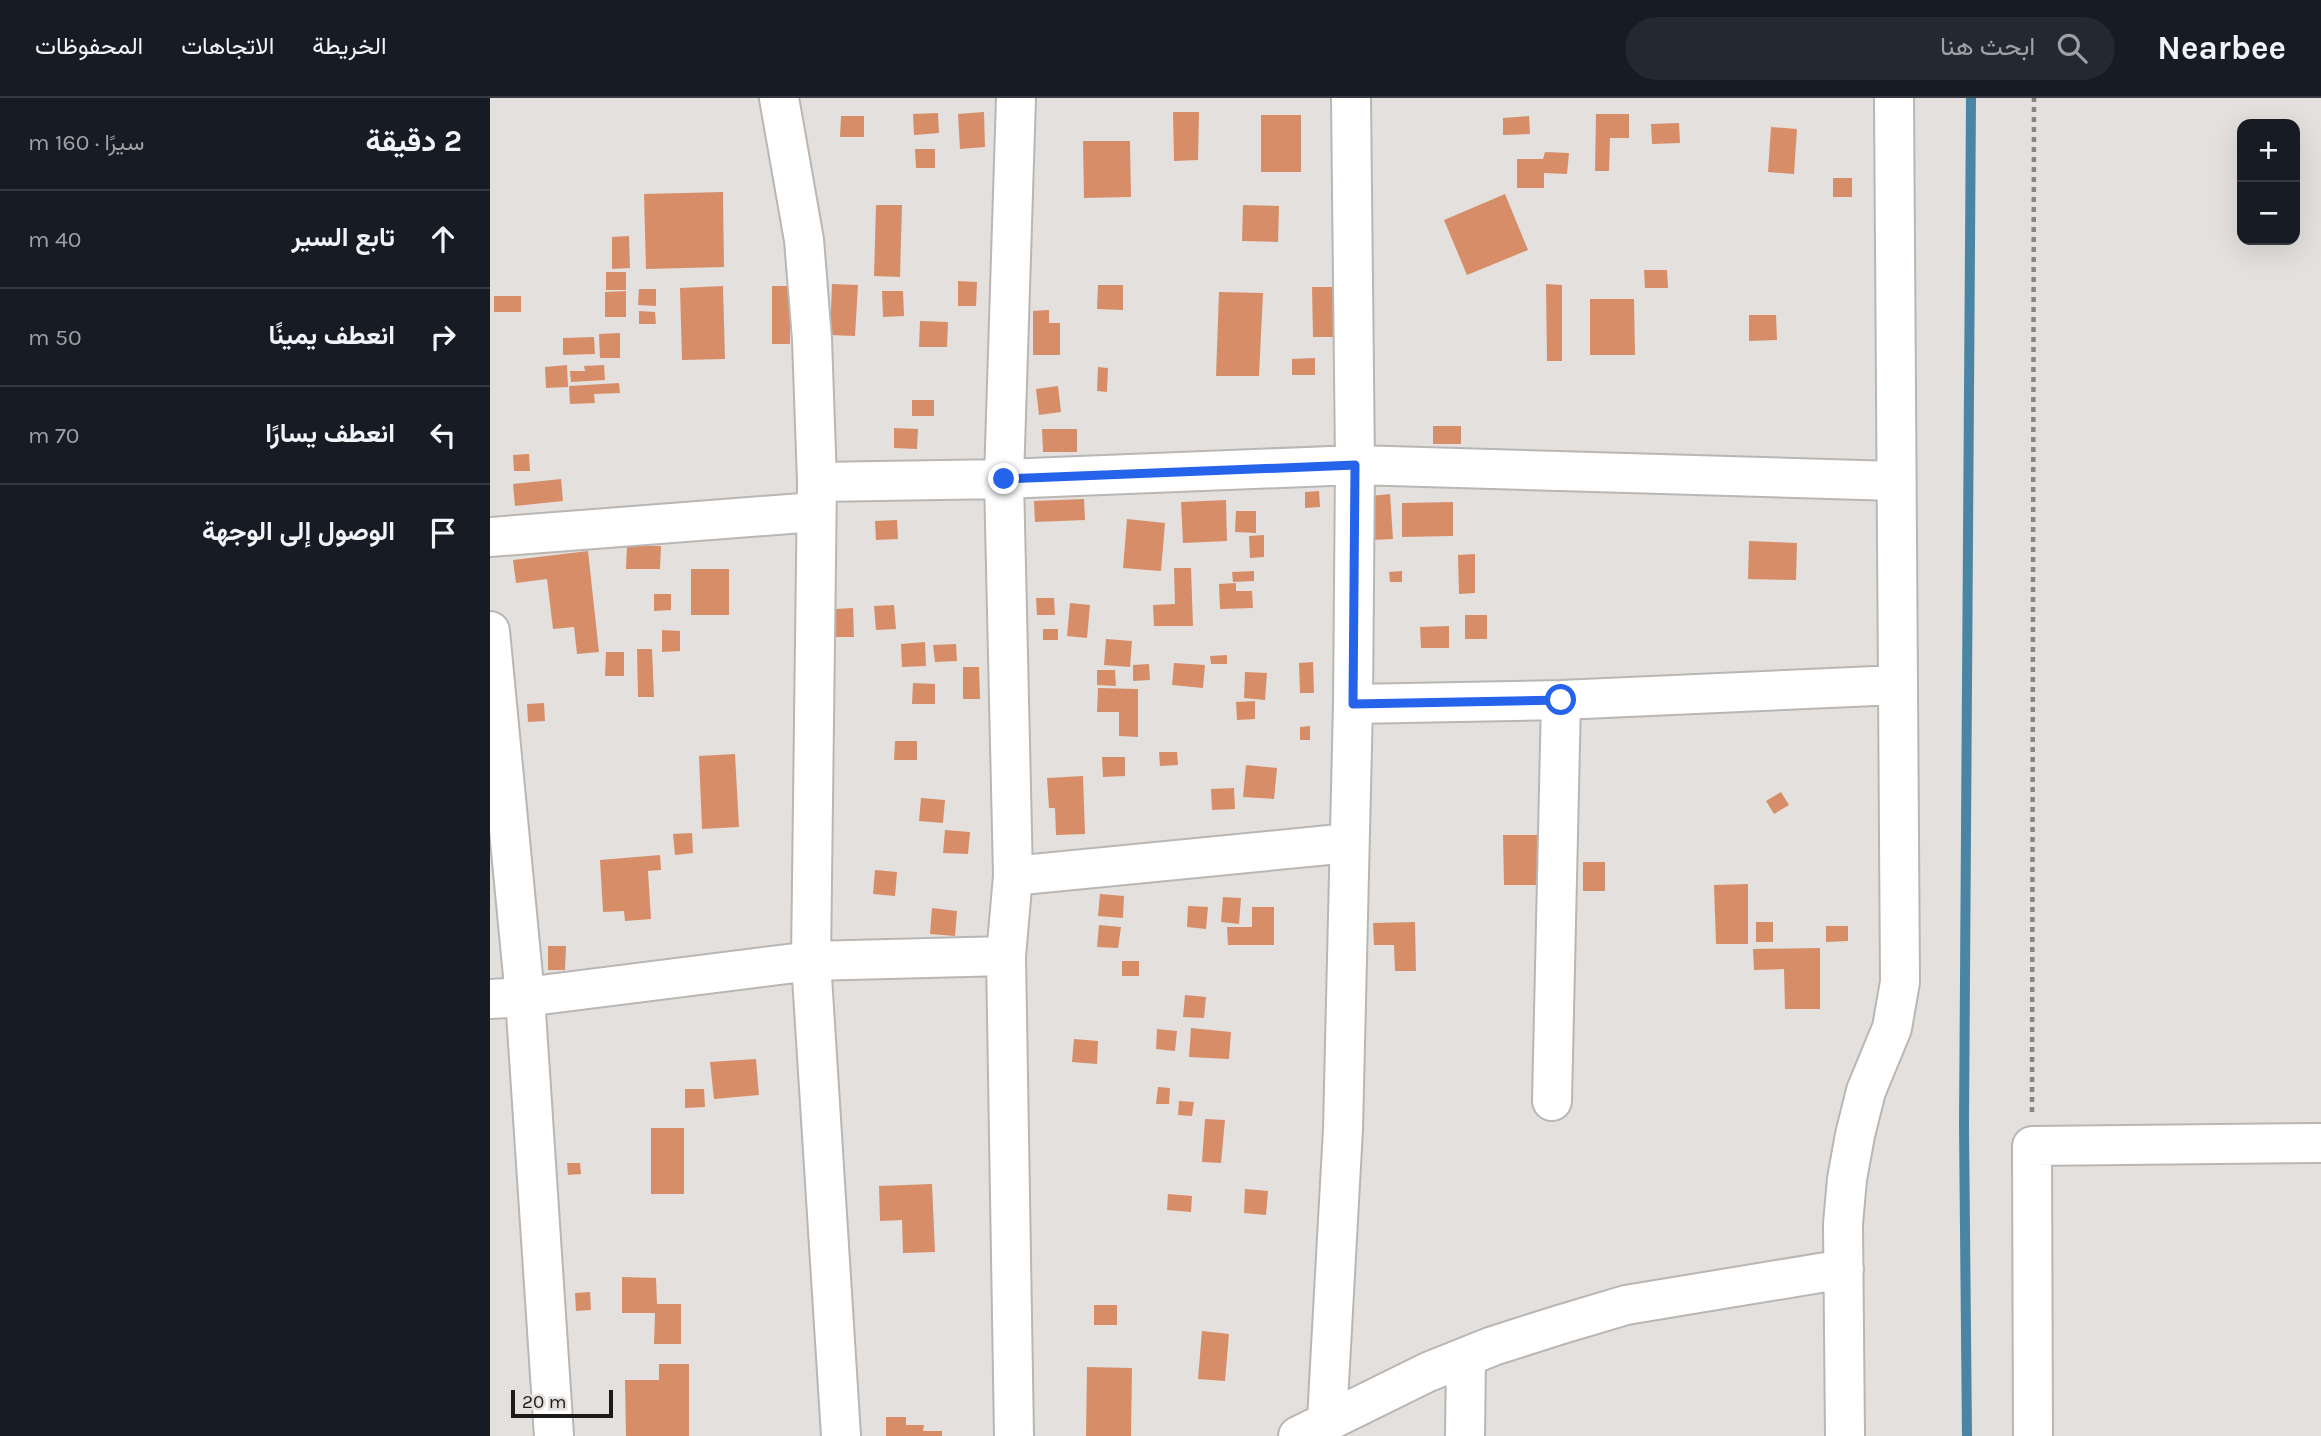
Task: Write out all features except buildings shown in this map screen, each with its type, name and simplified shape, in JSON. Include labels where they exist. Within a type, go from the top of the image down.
[{"type":"street","points":[[779,98],[804,240],[813,339],[816,497],[811,961],[841,1436]]},
{"type":"street","points":[[1014,1436],[1006,956],[1013,876],[1004,479],[1016,98]]},
{"type":"street","points":[[1313,1428],[1343,1129],[1353,704],[1355,465],[1350,98]]},
{"type":"street","points":[[1845,1436],[1843,1224],[1846,1191],[1855,1135],[1866,1091],[1892,1028],[1900,982],[1895,98]]},
{"type":"street","points":[[490,537],[816,497],[1004,479],[1355,465],[1896,481]]},
{"type":"street","points":[[490,631],[508,998],[554,1436]]},
{"type":"street","points":[[1353,704],[1561,700],[1898,685]]},
{"type":"street","points":[[1552,1101],[1561,700]]},
{"type":"street","points":[[1013,876],[1349,843]]},
{"type":"street","points":[[508,998],[811,961],[1006,956]]},
{"type":"street","points":[[2033,1436],[2032,1146],[2321,1143]]},
{"type":"street","points":[[1313,1428],[1428,1372],[1559,1325],[1626,1306],[1844,1269]]},
{"type":"street","points":[[1465,1436],[1466,1357]]},
{"type":"path","points":[[2032,1146],[2035,98]]},
{"type":"waterway","points":[[1967,1436],[1964,1125],[1971,98]]},
{"type":"route","points":[[1004,479],[1355,465],[1353,704],[1561,700]]}]
